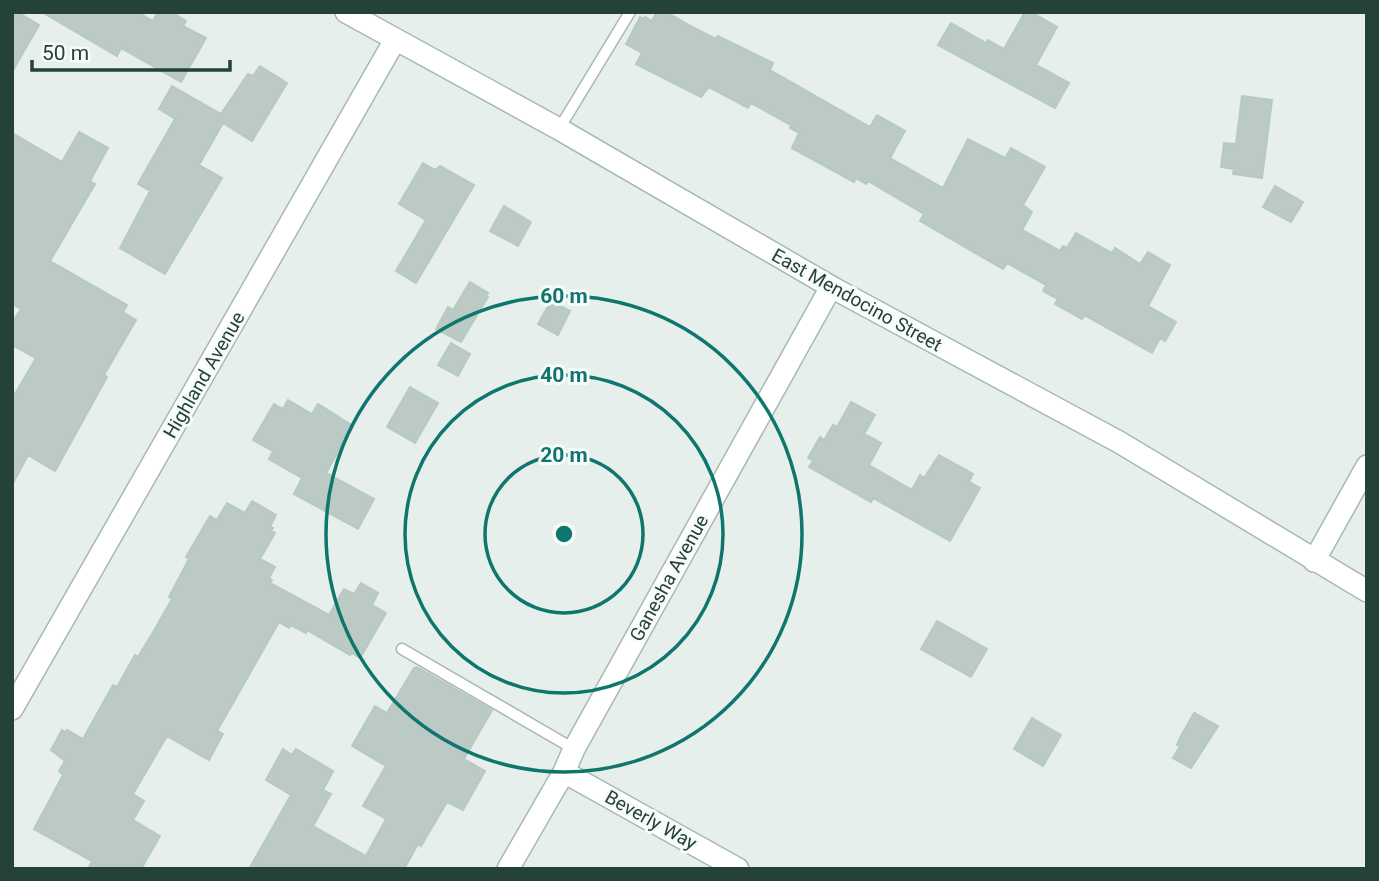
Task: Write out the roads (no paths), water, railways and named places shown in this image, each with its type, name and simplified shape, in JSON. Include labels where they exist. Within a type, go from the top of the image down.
[{"type":"street","name":"East Mendocino Street","points":[[346,12],[559,129],[831,287],[1119,442],[1367,591]]},
{"type":"street","name":"Highland Avenue","points":[[12,709],[395,40]]},
{"type":"street","name":"Ganesha Avenue","points":[[508,869],[831,287]]},
{"type":"street","points":[[1314,561],[1367,466]]},
{"type":"street","name":"Beverly Way","points":[[564,772],[738,869]]},
{"type":"lane","points":[[559,129],[630,12]]},
{"type":"lane","points":[[402,649],[574,749]]}]
